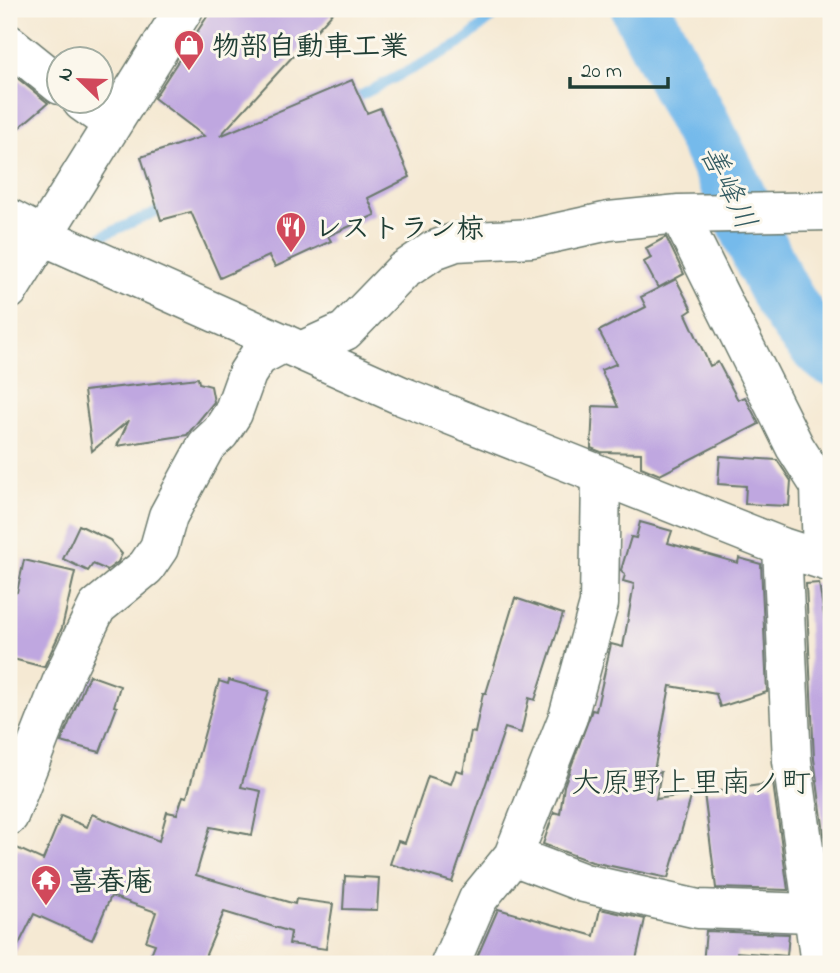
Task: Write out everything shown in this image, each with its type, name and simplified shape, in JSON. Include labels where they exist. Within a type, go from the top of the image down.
[{"type":"street","points":[[116,89],[184,9]]},
{"type":"street","points":[[9,44],[46,74]]},
{"type":"street","points":[[9,290],[43,236],[94,116]]},
{"type":"street","points":[[9,816],[65,673],[97,607],[146,567],[159,548],[168,516],[206,446],[220,433],[233,413],[247,374],[257,357],[345,331],[403,271],[434,250],[456,242],[532,238],[609,220],[679,214],[831,211]]},
{"type":"street","points":[[9,218],[43,236],[402,396],[782,547],[827,561],[820,486],[796,447],[679,214]]},
{"type":"street","points":[[450,964],[478,899],[513,856],[568,717],[599,604],[601,475]]},
{"type":"street","points":[[782,547],[792,761],[820,964]]},
{"type":"street","points":[[513,856],[584,883],[698,909],[812,913]]},
{"type":"building","points":[[212,9],[336,9],[220,136],[352,80],[367,113],[380,108],[410,177],[368,198],[375,215],[328,236],[331,241],[275,267],[269,256],[220,278],[191,212],[161,220],[141,157],[204,136],[154,98]]},
{"type":"building","points":[[16,77],[46,101],[46,105],[9,136],[9,83]]},
{"type":"building","points":[[666,237],[684,274],[658,288],[644,262],[651,258],[646,248]]},
{"type":"building","points":[[676,279],[692,310],[686,314],[710,366],[718,362],[738,400],[745,397],[759,424],[660,475],[641,467],[641,453],[601,452],[591,448],[593,406],[618,407],[601,370],[616,364],[599,331],[646,307],[641,297]]},
{"type":"building","points":[[198,378],[199,383],[211,386],[214,402],[187,435],[117,446],[129,420],[92,451],[84,391]]},
{"type":"building","points":[[720,456],[777,460],[791,481],[789,506],[745,504],[746,486],[718,484]]},
{"type":"building","points":[[640,522],[672,531],[668,543],[738,563],[739,558],[761,564],[767,692],[720,707],[716,694],[670,686],[654,771],[661,772],[656,799],[692,794],[668,878],[592,862],[543,844],[554,812],[560,814],[564,786],[592,710],[596,711],[611,644],[623,647],[634,584],[623,581],[625,575],[621,570],[631,537],[636,538]]},
{"type":"building","points":[[79,525],[110,540],[122,554],[118,562],[107,570],[93,564],[88,571],[63,559]]},
{"type":"building","points":[[24,560],[75,572],[62,628],[44,667],[9,658],[9,595],[17,592]]},
{"type":"building","points":[[819,583],[825,621],[831,621],[831,885],[814,759],[806,584]]},
{"type":"building","points":[[515,598],[563,614],[535,700],[529,698],[521,733],[505,728],[452,882],[390,864],[398,841],[405,843],[428,776],[451,784],[456,770],[463,772],[471,732],[475,733],[483,693],[486,693]]},
{"type":"building","points":[[89,675],[120,686],[114,706],[117,707],[100,752],[61,742]]},
{"type":"building","points":[[229,680],[269,691],[241,787],[261,791],[252,835],[210,827],[196,875],[295,904],[296,899],[333,904],[326,949],[289,944],[291,932],[224,912],[202,964],[147,964],[155,944],[146,941],[156,912],[111,896],[92,940],[34,914],[9,964],[9,866],[17,848],[43,860],[61,816],[87,827],[92,814],[159,841],[167,812],[177,814],[183,796],[187,797],[219,681],[228,684]]},
{"type":"building","points":[[773,783],[788,890],[716,888],[704,793]]},
{"type":"building","points":[[345,876],[379,878],[377,910],[343,909]]},
{"type":"building","points":[[498,909],[594,936],[600,909],[645,919],[635,964],[560,964],[526,955],[525,964],[474,964]]},
{"type":"building","points":[[706,931],[789,934],[787,956],[737,952],[736,964],[703,964]]},
{"type":"waterway","points":[[350,101],[460,44],[502,9]]},
{"type":"waterway","name":"善峰川","points":[[641,9],[718,159],[783,298],[813,339],[831,356]]},
{"type":"waterway","points":[[102,236],[169,206]]},
{"type":"place","name":"物部自動車工業","points":[[189,72]]},
{"type":"place","name":"レストラン椋","points":[[291,254]]},
{"type":"place","name":"喜春庵","points":[[46,907]]},
{"type":"district","name":"大原野上里南ノ町","points":[[691,782]]}]
